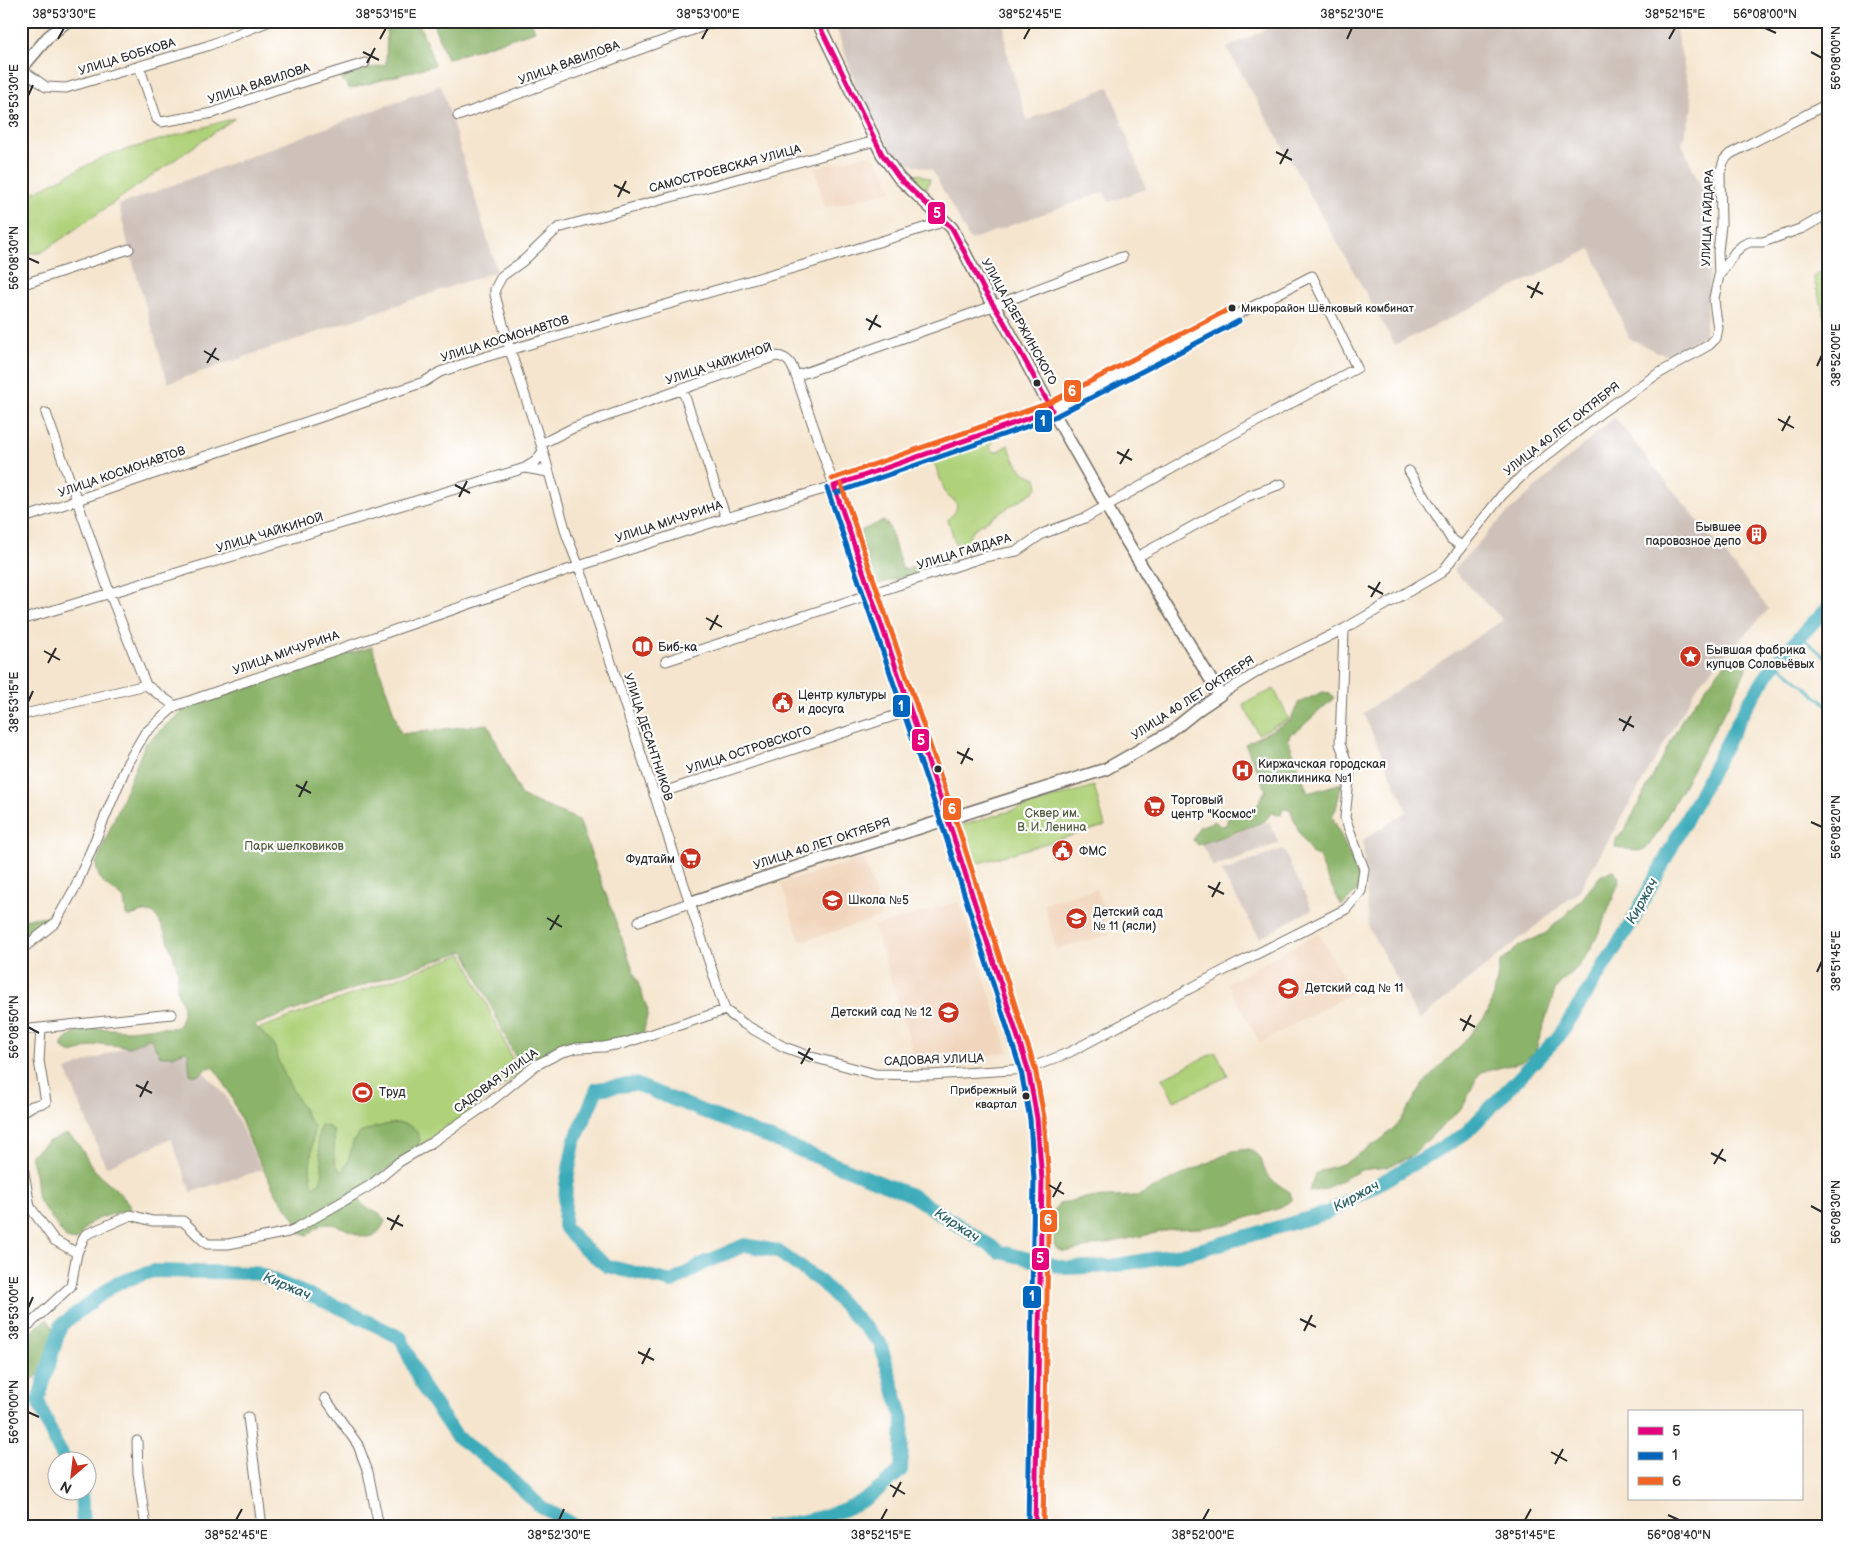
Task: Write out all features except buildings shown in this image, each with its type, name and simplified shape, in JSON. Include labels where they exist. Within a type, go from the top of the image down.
[{"type":"street","points":[[21,69],[48,37],[67,21]]},
{"type":"street","name":"УЛИЦА БОБКОВА","points":[[21,69],[46,87],[66,88],[207,46],[270,21]]},
{"type":"street","name":"УЛИЦА ВАВИЛОВА","points":[[458,116],[709,24],[730,21]]},
{"type":"street","name":"УЛИЦА ДЗЕРЖИНСКОГО","points":[[817,21],[875,141],[899,178],[946,220],[956,235],[1106,505],[1220,695]]},
{"type":"street","name":"УЛИЦА ВАВИЛОВА","points":[[139,66],[157,119],[161,122],[213,113],[255,97],[365,63]]},
{"type":"street","name":"УЛИЦА ГАЙДАРА","points":[[1719,276],[1718,251],[1721,225],[1720,173],[1724,160],[1730,154],[1829,103]]},
{"type":"street","name":"САМОСТРОЕВСКАЯ УЛИЦА","points":[[510,350],[495,289],[502,276],[523,261],[558,228],[875,141]]},
{"type":"street","points":[[1719,276],[1735,252],[1743,245],[1750,242],[1763,242],[1796,230],[1829,213]]},
{"type":"street","name":"УЛИЦА КОСМОНАВТОВ","points":[[21,519],[424,382],[440,372],[485,357],[814,262],[946,220]]},
{"type":"street","points":[[21,285],[129,249]]},
{"type":"street","points":[[796,376],[994,306],[1122,257]]},
{"type":"street","name":"УЛИЦА ГАЙДАРА","points":[[666,661],[984,557],[1017,550],[1042,534],[1085,518],[1222,440],[1357,368],[1312,276]]},
{"type":"street","name":"УЛИЦА МИЧУРИНА","points":[[175,706],[579,566],[726,518],[834,486],[1052,410],[1312,276]]},
{"type":"street","name":"УЛИЦА 40 ЛЕТ ОКТЯБРЯ","points":[[639,921],[689,902],[1106,769],[1169,733],[1199,709],[1262,669],[1344,630],[1442,572],[1502,495],[1526,472],[1602,412],[1656,374],[1709,345],[1716,338],[1718,328],[1714,298],[1719,276]]},
{"type":"street","points":[[510,350],[542,447]]},
{"type":"street","name":"УЛИЦА ЧАЙКИНОЙ","points":[[21,620],[525,468],[536,461],[542,447],[573,428],[776,356],[790,361],[834,486]]},
{"type":"street","points":[[682,388],[726,518]]},
{"type":"street","points":[[21,950],[55,923],[76,886],[128,762],[145,733],[175,706],[146,685],[110,594],[46,413]]},
{"type":"street","name":"УЛИЦА ДЕСАНТНИКОВ","points":[[542,447],[567,536],[579,566],[725,1010]]},
{"type":"street","name":"УЛИЦА ЧАЙКИНОЙ","points":[[525,468],[548,472]]},
{"type":"street","points":[[1409,471],[1451,540],[1462,546]]},
{"type":"street","points":[[1137,557],[1248,496],[1281,484]]},
{"type":"street","points":[[834,486],[909,711],[948,819],[1028,1069],[1039,1137],[1042,1180],[1034,1527]]},
{"type":"street","name":"САДОВАЯ УЛИЦА","points":[[76,1252],[85,1235],[131,1215],[152,1220],[183,1221],[208,1244],[228,1244],[288,1232],[371,1185],[399,1162],[489,1103],[536,1065],[560,1053],[577,1048],[604,1047],[625,1043],[725,1010],[744,1024],[784,1047],[812,1057],[875,1074],[930,1075],[1028,1069],[1070,1052],[1192,987],[1346,909],[1361,891],[1364,870],[1345,818],[1350,770],[1340,744],[1344,630]]},
{"type":"street","points":[[21,715],[146,685]]},
{"type":"street","name":"УЛИЦА ОСТРОВСКОГО","points":[[654,794],[909,711]]},
{"type":"street","points":[[21,1030],[172,1014]]},
{"type":"street","points":[[21,1112],[46,1102],[39,1061],[41,1028]]},
{"type":"street","points":[[21,1155],[30,1207],[54,1240],[76,1252],[71,1286],[30,1324],[21,1327]]},
{"type":"street","points":[[326,1398],[358,1445],[368,1472],[379,1527]]},
{"type":"street","points":[[248,1417],[262,1527]]},
{"type":"street","points":[[138,1441],[138,1473],[146,1527]]},
{"type":"shaded area","points":[[834,21],[1004,21],[1006,49],[1027,120],[1109,87],[1146,189],[1109,202],[1104,192],[970,240],[932,170],[896,159],[856,86]]},
{"type":"shaded area","points":[[1282,21],[1674,21],[1693,107],[1682,143],[1714,217],[1705,335],[1666,355],[1629,338],[1591,249],[1395,345],[1227,48]]},
{"type":"shaded area","points":[[441,85],[497,271],[168,383],[129,249],[119,205]]},
{"type":"shaded area","points":[[866,155],[875,158],[887,176],[892,191],[825,208],[815,168]]},
{"type":"shaded area","points":[[1614,417],[1769,609],[1700,682],[1579,891],[1419,1020],[1369,928],[1363,840],[1407,811],[1363,713],[1503,620],[1453,570],[1501,519]]},
{"type":"shaded area","points":[[1269,822],[1279,843],[1213,867],[1202,844]]},
{"type":"shaded area","points":[[1283,849],[1312,909],[1260,938],[1221,872]]},
{"type":"shaded area","name":"Школа №5","points":[[864,858],[882,917],[800,942],[781,883]]},
{"type":"shaded area","name":"Детский сад № 11 (ясли)","points":[[1097,889],[1109,935],[1056,949],[1044,903]]},
{"type":"shaded area","name":"Детский сад № 12","points":[[959,902],[1009,1052],[918,1067],[874,926]]},
{"type":"shaded area","name":"Детский сад № 11","points":[[1318,933],[1352,993],[1260,1043],[1227,983]]},
{"type":"shaded area","points":[[147,1039],[181,1048],[226,1096],[262,1170],[191,1192],[171,1139],[106,1167],[66,1070]]},
{"type":"green space","points":[[387,21],[418,21],[435,65],[350,89],[340,77],[386,64]]},
{"type":"green space","points":[[432,21],[531,21],[535,31],[447,59]]},
{"type":"green space","points":[[235,118],[41,253],[21,253],[21,199],[105,156]]},
{"type":"green space","points":[[919,174],[930,179],[927,188],[921,188],[913,181],[914,176]]},
{"type":"green space","points":[[1823,270],[1829,271],[1829,322],[1826,321],[1813,277]]},
{"type":"green space","points":[[987,438],[992,439],[993,442],[990,447],[996,452],[1008,445],[1015,461],[1023,472],[1036,478],[1038,487],[974,529],[969,536],[973,546],[972,549],[959,556],[948,519],[955,512],[957,506],[954,500],[946,494],[934,462],[937,458]]},
{"type":"green space","points":[[883,521],[887,523],[890,529],[902,568],[907,570],[921,563],[926,568],[922,571],[876,585],[860,535],[862,530]]},
{"type":"green space","name":"Парк шелковиков","points":[[372,647],[401,734],[488,724],[521,796],[579,820],[648,1011],[643,1035],[608,1044],[571,1042],[520,1067],[465,951],[389,976],[255,1025],[275,1046],[277,1058],[287,1080],[314,1126],[310,1168],[312,1184],[315,1186],[319,1182],[323,1172],[318,1146],[320,1125],[331,1128],[334,1133],[335,1160],[341,1172],[347,1163],[353,1142],[362,1132],[400,1123],[412,1127],[420,1139],[417,1148],[355,1192],[362,1204],[379,1214],[385,1221],[379,1231],[373,1236],[366,1237],[336,1225],[324,1224],[307,1235],[300,1233],[292,1215],[278,1197],[252,1146],[229,1091],[213,1067],[207,1068],[197,1075],[190,1074],[188,1054],[185,1051],[173,1056],[160,1056],[151,1039],[148,1038],[130,1047],[100,1044],[72,1053],[62,1048],[62,1044],[75,1032],[83,1029],[176,1028],[182,1019],[183,1008],[177,990],[177,968],[169,942],[158,919],[149,912],[129,917],[126,915],[124,899],[102,881],[96,863],[145,744],[181,712],[278,673]]},
{"type":"green space","points":[[1743,658],[1749,662],[1737,689],[1655,837],[1645,850],[1637,851],[1615,847],[1616,839],[1626,828],[1684,716],[1728,661]]},
{"type":"green space","points":[[1274,689],[1289,719],[1258,734],[1243,704]]},
{"type":"green space","points":[[1323,692],[1330,693],[1334,698],[1297,731],[1291,733],[1288,739],[1308,793],[1342,783],[1336,809],[1332,816],[1360,878],[1357,891],[1342,906],[1322,868],[1320,856],[1312,854],[1299,832],[1290,809],[1283,809],[1281,815],[1272,812],[1264,822],[1198,845],[1193,840],[1199,827],[1215,821],[1220,826],[1226,825],[1229,815],[1235,812],[1245,818],[1252,813],[1266,790],[1245,744],[1291,720],[1298,703]]},
{"type":"green space","name":"Сквер им. В. И. Ленина","points":[[1094,786],[1105,826],[972,865],[960,826]]},
{"type":"green space","points":[[1612,870],[1618,875],[1619,882],[1601,927],[1584,959],[1555,990],[1535,1052],[1522,1062],[1482,1072],[1477,1077],[1464,1105],[1410,1157],[1387,1167],[1361,1170],[1325,1189],[1309,1192],[1315,1174],[1345,1163],[1382,1139],[1400,1122],[1423,1084],[1464,1042],[1488,1012],[1494,995],[1500,963],[1519,946],[1546,933],[1582,899],[1600,876]]},
{"type":"green space","points":[[49,916],[21,939],[21,919]]},
{"type":"green space","name":"Труд","points":[[463,954],[519,1073],[431,1143],[301,1222],[208,1047]]},
{"type":"green space","points":[[1216,1052],[1228,1076],[1174,1101],[1162,1078]]},
{"type":"green space","points":[[66,1134],[76,1141],[91,1166],[119,1192],[130,1207],[128,1211],[106,1216],[91,1223],[75,1241],[67,1239],[38,1200],[35,1174],[30,1156],[47,1142]]},
{"type":"green space","points":[[1249,1149],[1261,1158],[1265,1171],[1271,1179],[1290,1192],[1292,1199],[1281,1208],[1226,1224],[1201,1228],[1175,1229],[1065,1252],[1057,1249],[1053,1243],[1054,1211],[1059,1204],[1082,1198],[1137,1196],[1233,1151]]},
{"type":"green space","points":[[47,1319],[56,1332],[47,1351],[42,1370],[21,1388],[21,1337],[27,1335]]},
{"type":"waterway","name":"Киржач","points":[[768,1527],[805,1521],[854,1505],[884,1486],[901,1470],[903,1419],[880,1343],[821,1282],[777,1251],[745,1245],[704,1263],[672,1282],[607,1266],[583,1247],[564,1226],[566,1185],[574,1143],[597,1089],[635,1084],[911,1195],[1000,1252],[1066,1268],[1111,1266],[1192,1252],[1327,1213],[1464,1135],[1560,1035],[1633,920],[1747,705],[1776,662],[1829,606]]},
{"type":"waterway","points":[[1801,636],[1829,661]]},
{"type":"waterway","points":[[1776,662],[1829,707]]},
{"type":"waterway","name":"Киржач","points":[[59,1450],[38,1401],[61,1325],[115,1284],[153,1271],[256,1273],[345,1310],[401,1338],[422,1386],[456,1436],[503,1471],[540,1506],[577,1527]]},
{"type":"waterway","name":"Киржач","points":[[82,1500],[83,1527]]},
{"type":"transit line","name":"5","points":[[817,21],[882,154],[899,178],[952,228],[984,290],[1004,322],[1052,410]]},
{"type":"transit line","name":"6","points":[[832,479],[1049,403],[1233,307]]},
{"type":"transit line","name":"1","points":[[836,493],[1054,417],[1239,321]]},
{"type":"transit line","name":"5","points":[[834,486],[1052,410]]},
{"type":"transit line","name":"6","points":[[841,484],[959,830],[1035,1068],[1044,1117],[1049,1180],[1043,1527]]},
{"type":"transit line","name":"5","points":[[834,486],[952,832],[1028,1069],[1037,1118],[1042,1180],[1035,1527]]},
{"type":"transit line","name":"1","points":[[827,488],[945,834],[1021,1071],[1030,1119],[1034,1180],[1028,1527]]},
{"type":"place","name":"Микрорайон Шёлковый комбинат","points":[[1232,308]]},
{"type":"place","name":"Бывшее паровозное депо","points":[[1757,534]]},
{"type":"place","name":"Биб-ка","points":[[642,647]]},
{"type":"place","name":"Бывшая фабрика купцов Соловьёвых","points":[[1690,657]]},
{"type":"place","name":"Центр культуры и досуга","points":[[782,702]]},
{"type":"place","name":"Киржачская городская поликлиника №1","points":[[1242,771]]},
{"type":"place","name":"Торговый центр \"Космос\"","points":[[1155,807]]},
{"type":"place","name":"ФМС","points":[[1063,851]]},
{"type":"place","name":"Фудтайм","points":[[691,859]]},
{"type":"place","name":"Школа №5","points":[[832,900]]},
{"type":"place","name":"Детский сад № 11 (ясли)","points":[[1077,919]]},
{"type":"place","name":"Детский сад № 11","points":[[1289,988]]},
{"type":"place","name":"Детский сад № 12","points":[[948,1012]]},
{"type":"place","name":"Труд","points":[[363,1092]]},
{"type":"place","name":"Прибрежный квартал","points":[[1026,1096]]}]
